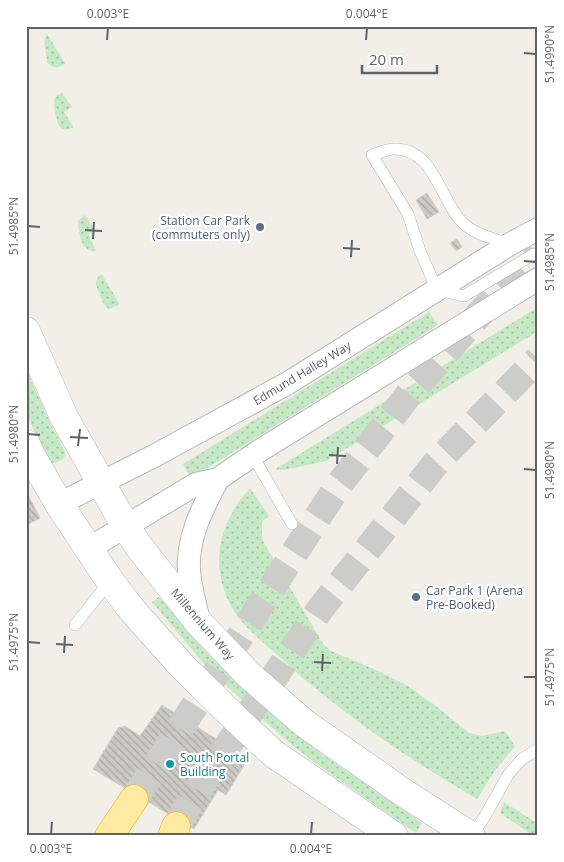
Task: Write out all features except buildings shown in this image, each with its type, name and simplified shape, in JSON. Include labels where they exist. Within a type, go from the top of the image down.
[{"type":"highway","points":[[109,836],[134,799]]},
{"type":"street","name":"Edmund Halley Way","points":[[59,504],[154,456],[288,383],[510,244],[538,229]]},
{"type":"street","points":[[88,549],[196,484],[218,478],[538,279]]},
{"type":"street","name":"Millennium Way","points":[[26,331],[64,417],[126,527],[140,548],[199,623],[249,675],[304,723],[404,793],[472,836]]},
{"type":"street","points":[[26,444],[59,504],[110,581],[132,610],[182,666],[238,722],[274,754],[394,836]]},
{"type":"street","points":[[199,623],[192,593],[189,553],[204,505],[218,478]]},
{"type":"lane","points":[[510,244],[484,235],[465,225],[452,210],[440,185],[425,162],[408,151],[393,148],[372,155],[408,214],[420,252],[437,290],[464,296],[534,254],[538,254]]},
{"type":"lane","points":[[253,456],[292,524]]},
{"type":"lane","points":[[75,625],[110,581]]},
{"type":"lane","points":[[472,836],[508,775],[522,759],[538,750]]},
{"type":"green space","points":[[47,34],[65,64],[55,67],[47,62],[44,41]]},
{"type":"green space","points":[[62,93],[72,107],[64,112],[73,128],[65,130],[58,123],[54,105],[55,97]]},
{"type":"green space","points":[[85,215],[95,230],[88,235],[96,251],[87,249],[80,237],[78,222]]},
{"type":"green space","points":[[99,275],[102,275],[119,305],[109,309],[104,305],[96,285]]},
{"type":"green space","points":[[538,307],[538,331],[326,461],[284,470],[274,470]]},
{"type":"green space","points":[[429,312],[438,325],[191,478],[183,464]]},
{"type":"green space","points":[[26,369],[65,452],[65,456],[56,463],[49,463],[47,460],[26,412]]},
{"type":"green space","points":[[250,488],[269,516],[262,522],[264,543],[323,644],[331,651],[408,686],[469,733],[482,736],[505,731],[515,746],[494,772],[477,799],[394,747],[334,703],[306,681],[241,621],[225,593],[219,564],[222,537],[227,524]]},
{"type":"green space","points":[[159,597],[207,652],[286,726],[322,754],[422,823],[416,833],[315,763],[279,734],[199,658],[152,602]]},
{"type":"green space","points":[[504,802],[538,824],[538,836],[534,836],[500,813]]},
{"type":"tunnel","points":[[134,799],[338,486],[410,393],[483,310],[538,254]]},
{"type":"tunnel","points":[[176,826],[205,779],[321,608],[436,463],[538,359]]},
{"type":"place","name":"Station Car Park (commuters only)","points":[[260,227]]},
{"type":"place","name":"Car Park 1 (Arena Pre-Booked)","points":[[416,597]]},
{"type":"place","name":"South Portal Building","points":[[170,764]]}]
